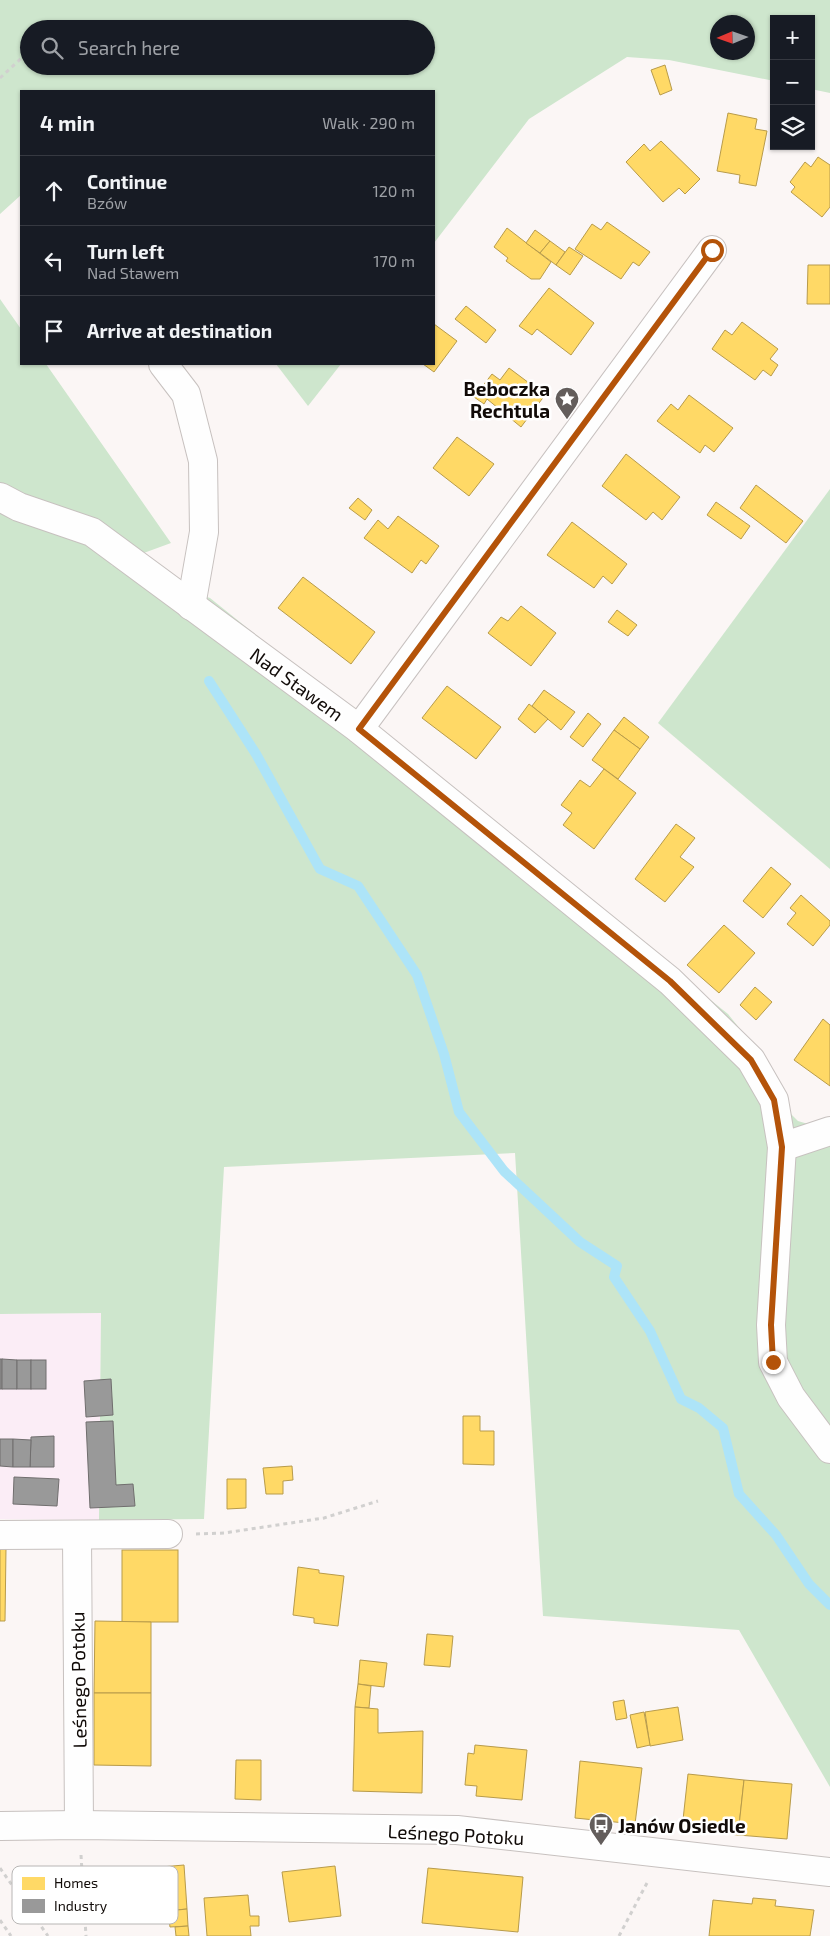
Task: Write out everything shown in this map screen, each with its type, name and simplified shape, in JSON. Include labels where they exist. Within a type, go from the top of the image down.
[{"type":"street","points":[[359,729],[712,250]]},
{"type":"street","points":[[164,365],[186,394],[202,461],[204,532],[191,606]]},
{"type":"street","name":"Nad Stawem","points":[[0,497],[19,507],[92,532],[359,729],[670,981],[751,1060],[774,1100],[782,1147],[771,1325],[773,1362],[791,1397],[830,1449]]},
{"type":"street","points":[[782,1147],[830,1131]]},
{"type":"street","points":[[0,1535],[168,1534]]},
{"type":"street","name":"Leśnego Potoku","points":[[77,1536],[79,1825]]},
{"type":"street","name":"Leśnego Potoku","points":[[0,1826],[79,1825],[457,1830],[830,1872]]},
{"type":"path","points":[[0,78],[20,59]]},
{"type":"path","points":[[168,1534],[224,1533],[324,1518],[378,1501]]},
{"type":"path","points":[[81,1854],[82,1866]]},
{"type":"path","points":[[0,1868],[12,1885]]},
{"type":"path","points":[[620,1936],[648,1881]]},
{"type":"path","points":[[0,1920],[11,1936]]},
{"type":"path","points":[[40,1924],[48,1936]]},
{"type":"shaded area","points":[[101,1313],[99,1520],[0,1519],[0,1314]]},
{"type":"green space","points":[[0,0],[830,0],[830,93],[815,90],[815,15],[770,15],[770,80],[669,60],[627,57],[529,119],[435,242],[435,90],[20,90],[20,196],[0,214]]},
{"type":"green space","points":[[0,299],[20,328],[20,365],[47,365],[171,543],[111,565],[210,598],[728,1014],[769,1065],[791,1114],[798,1121],[808,1124],[830,1117],[830,1787],[739,1630],[543,1616],[515,1153],[224,1167],[204,1519],[99,1520],[101,1313],[0,1314]]},
{"type":"green space","points":[[277,365],[340,365],[308,406]]},
{"type":"green space","points":[[830,489],[830,869],[658,723]]},
{"type":"building: Homes","points":[[665,65],[672,90],[660,95],[651,70]]},
{"type":"building: Homes","points":[[728,113],[757,119],[755,129],[767,131],[756,186],[739,183],[740,175],[717,171]]},
{"type":"building: Homes","points":[[661,141],[700,179],[685,194],[679,188],[663,202],[626,162],[644,144],[650,151]]},
{"type":"building: Homes","points":[[818,157],[830,165],[830,207],[822,217],[791,192],[795,187],[790,182],[805,162],[811,167]]},
{"type":"building: Homes","points":[[607,222],[650,252],[639,266],[633,262],[621,279],[575,249],[592,224],[601,230]]},
{"type":"building: Homes","points":[[507,228],[551,262],[540,279],[531,279],[506,261],[508,258],[494,247]]},
{"type":"building: Homes","points":[[535,230],[550,241],[540,253],[526,243]]},
{"type":"building: Homes","points":[[550,241],[565,252],[556,265],[540,253]]},
{"type":"building: Homes","points":[[569,247],[583,256],[570,275],[556,265]]},
{"type":"building: Homes","points":[[808,265],[830,265],[830,304],[807,304]]},
{"type":"building: Homes","points":[[549,288],[594,323],[571,355],[537,329],[532,335],[519,326]]},
{"type":"building: Homes","points":[[466,306],[496,330],[486,343],[455,319]]},
{"type":"building: Homes","points":[[742,322],[778,349],[770,359],[778,365],[771,376],[763,370],[755,380],[712,349],[725,330],[732,335]]},
{"type":"building: Homes","points":[[435,325],[457,341],[434,372],[424,365],[435,365]]},
{"type":"building: Homes","points":[[509,368],[545,395],[521,427],[487,399],[484,404],[474,397],[492,374],[500,380]]},
{"type":"building: Homes","points":[[689,395],[733,428],[714,452],[705,445],[700,453],[657,421],[671,404],[678,410]]},
{"type":"building: Homes","points":[[457,437],[494,464],[469,496],[433,468]]},
{"type":"building: Homes","points":[[626,454],[680,497],[662,520],[653,512],[646,520],[602,486]]},
{"type":"building: Homes","points":[[756,485],[803,521],[786,543],[740,508]]},
{"type":"building: Homes","points":[[358,498],[372,510],[365,520],[349,508]]},
{"type":"building: Homes","points":[[716,502],[750,526],[741,539],[707,515]]},
{"type":"building: Homes","points":[[398,516],[439,546],[426,564],[421,560],[412,573],[364,538],[378,520],[388,529]]},
{"type":"building: Homes","points":[[572,522],[627,564],[612,584],[603,576],[594,588],[547,555]]},
{"type":"building: Homes","points":[[303,577],[375,632],[351,664],[278,608]]},
{"type":"building: Homes","points":[[521,606],[556,633],[531,666],[488,633],[501,617],[508,621]]},
{"type":"building: Homes","points":[[617,610],[637,625],[628,636],[608,622]]},
{"type":"building: Homes","points":[[447,686],[501,727],[476,759],[422,718]]},
{"type":"building: Homes","points":[[544,690],[575,712],[561,730],[532,706]]},
{"type":"building: Homes","points":[[529,704],[548,719],[535,733],[518,719]]},
{"type":"building: Homes","points":[[588,713],[601,724],[583,747],[570,737]]},
{"type":"building: Homes","points":[[624,717],[649,737],[640,749],[614,730]]},
{"type":"building: Homes","points":[[614,730],[640,749],[618,779],[592,760]]},
{"type":"building: Homes","points":[[604,769],[636,793],[594,849],[563,825],[572,813],[561,805],[580,780],[590,787]]},
{"type":"building: Homes","points":[[676,824],[695,838],[680,857],[694,867],[665,902],[635,879]]},
{"type":"building: Homes","points":[[771,867],[791,884],[763,918],[743,901]]},
{"type":"building: Homes","points":[[801,895],[830,921],[830,925],[813,946],[787,924],[796,913],[790,908]]},
{"type":"building: Homes","points":[[724,925],[755,953],[719,993],[687,965]]},
{"type":"building: Homes","points":[[755,987],[772,1002],[756,1020],[740,1005]]},
{"type":"building: Homes","points":[[823,1019],[830,1025],[830,1086],[794,1060]]},
{"type":"building: Homes","points":[[463,1416],[480,1416],[480,1431],[494,1431],[494,1465],[463,1464]]},
{"type":"building: Homes","points":[[292,1466],[293,1480],[283,1481],[283,1494],[266,1494],[263,1468]]},
{"type":"building: Homes","points":[[227,1479],[246,1479],[246,1508],[227,1509]]},
{"type":"building: Homes","points":[[0,1548],[6,1548],[5,1621],[0,1621]]},
{"type":"building: Homes","points":[[122,1550],[178,1550],[178,1622],[122,1622]]},
{"type":"building: Homes","points":[[298,1567],[319,1570],[319,1573],[344,1576],[338,1626],[314,1623],[314,1618],[293,1615]]},
{"type":"building: Homes","points":[[95,1621],[151,1622],[151,1693],[94,1693]]},
{"type":"building: Homes","points":[[427,1634],[453,1636],[450,1667],[424,1665]]},
{"type":"building: Homes","points":[[360,1660],[387,1663],[384,1687],[358,1684]]},
{"type":"building: Homes","points":[[358,1684],[371,1686],[369,1708],[355,1707]]},
{"type":"building: Homes","points":[[94,1693],[151,1693],[151,1766],[94,1765]]},
{"type":"building: Homes","points":[[624,1700],[627,1718],[616,1720],[613,1702]]},
{"type":"building: Homes","points":[[355,1707],[378,1709],[378,1733],[423,1731],[422,1793],[353,1791]]},
{"type":"building: Homes","points":[[678,1707],[683,1740],[650,1746],[645,1712]]},
{"type":"building: Homes","points":[[644,1712],[650,1745],[637,1748],[630,1715]]},
{"type":"building: Homes","points":[[475,1745],[527,1750],[522,1800],[476,1796],[477,1786],[465,1785],[468,1753],[474,1754]]},
{"type":"building: Homes","points":[[236,1760],[261,1760],[261,1800],[235,1799]]},
{"type":"building: Homes","points":[[580,1761],[642,1768],[635,1824],[575,1818]]},
{"type":"building: Homes","points":[[688,1774],[744,1780],[738,1835],[682,1829]]},
{"type":"building: Homes","points":[[744,1780],[792,1784],[787,1839],[738,1835]]},
{"type":"building: Homes","points":[[184,1865],[187,1909],[178,1910],[178,1866],[173,1866]]},
{"type":"building: Homes","points":[[335,1866],[341,1916],[289,1922],[282,1872]]},
{"type":"building: Homes","points":[[428,1868],[523,1877],[518,1932],[422,1923]]},
{"type":"building: Homes","points":[[248,1895],[250,1916],[259,1916],[259,1926],[250,1926],[251,1936],[207,1936],[204,1898]]},
{"type":"building: Homes","points":[[753,1898],[776,1900],[775,1906],[814,1910],[810,1936],[709,1936],[713,1900],[752,1904]]},
{"type":"building: Homes","points":[[187,1909],[188,1926],[170,1927],[170,1924],[178,1924],[178,1910]]},
{"type":"building: Homes","points":[[188,1926],[189,1936],[176,1936],[175,1927]]},
{"type":"building: Industry","points":[[0,1359],[2,1359],[2,1389],[0,1389]]},
{"type":"building: Industry","points":[[2,1359],[17,1360],[17,1389],[2,1389]]},
{"type":"building: Industry","points":[[17,1360],[31,1360],[31,1389],[17,1389]]},
{"type":"building: Industry","points":[[31,1360],[46,1360],[46,1389],[31,1389]]},
{"type":"building: Industry","points":[[111,1379],[113,1415],[86,1417],[84,1381]]},
{"type":"building: Industry","points":[[113,1421],[116,1485],[133,1484],[135,1506],[90,1508],[86,1422]]},
{"type":"building: Industry","points":[[54,1436],[54,1467],[30,1467],[31,1437]]},
{"type":"building: Industry","points":[[0,1439],[13,1439],[13,1467],[0,1466]]},
{"type":"building: Industry","points":[[13,1439],[31,1440],[30,1467],[13,1467]]},
{"type":"building: Industry","points":[[14,1477],[59,1479],[57,1506],[13,1504]]},
{"type":"waterway","points":[[209,681],[256,754],[320,869],[358,886],[417,975],[444,1054],[459,1112],[504,1171],[580,1242],[617,1266],[614,1277],[650,1331],[681,1399],[699,1408],[723,1428],[739,1494],[776,1535],[809,1584],[830,1605]]},
{"type":"place","name":"Beboczka Rechtula","points":[[567,420]]},
{"type":"place","name":"Janów Osiedle","points":[[601,1846]]},
{"type":"route","points":[[712,250],[359,729],[670,981],[751,1060],[774,1100],[782,1147],[771,1325],[773,1362]]}]
